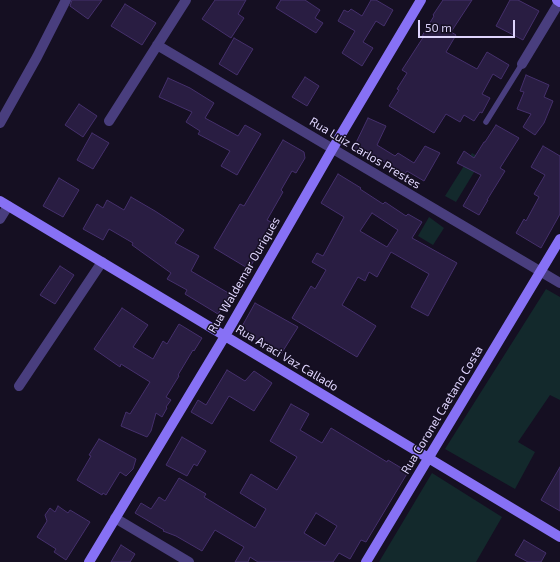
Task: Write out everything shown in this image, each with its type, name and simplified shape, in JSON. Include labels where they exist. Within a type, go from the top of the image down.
[{"type":"street","points":[[0,123],[66,0]]},
{"type":"street","points":[[109,121],[186,0]]},
{"type":"street","name":"Rua Waldemar Ouriques","points":[[89,562],[225,336],[420,0]]},
{"type":"street","points":[[522,64],[560,2],[557,0]]},
{"type":"street","name":"Rua Luiz Carlos Prestes","points":[[157,45],[560,283]]},
{"type":"street","points":[[0,219],[4,204]]},
{"type":"street","name":"Rua Araci Vaz Callado","points":[[4,204],[560,537]]},
{"type":"street","name":"Rua Coronel Caetano Costa","points":[[366,562],[560,239]]},
{"type":"street","points":[[19,386],[102,262]]},
{"type":"street","points":[[115,518],[189,562]]},
{"type":"lane","points":[[486,122],[522,64]]},
{"type":"green space","points":[[472,153],[482,159],[456,202],[445,196]]},
{"type":"green space","points":[[429,217],[444,228],[433,245],[418,236]]},
{"type":"green space","points":[[546,289],[560,297],[560,400],[550,395],[518,442],[535,452],[515,489],[445,449]]},
{"type":"green space","points":[[432,473],[502,517],[476,562],[379,562]]},
{"type":"building","points":[[72,0],[102,0],[88,19],[70,6]]},
{"type":"building","points":[[215,0],[246,0],[238,14],[244,18],[231,38],[202,19]]},
{"type":"building","points":[[281,0],[305,0],[320,10],[315,18],[323,23],[316,33],[276,8]]},
{"type":"building","points":[[371,0],[376,0],[393,10],[384,26],[376,21],[363,42],[373,48],[362,66],[342,53],[355,31],[338,21],[344,10],[348,12],[351,9],[362,16]]},
{"type":"building","points":[[443,0],[472,0],[451,32],[456,35],[446,52],[477,69],[487,52],[509,65],[501,79],[493,74],[482,94],[490,98],[482,113],[480,112],[474,121],[464,115],[460,122],[446,114],[434,133],[389,106],[407,73],[402,70],[424,36],[422,36]]},
{"type":"building","points":[[510,0],[518,0],[539,11],[523,40],[496,26]]},
{"type":"building","points":[[125,4],[156,23],[142,45],[111,26]]},
{"type":"building","points":[[234,38],[253,49],[237,75],[219,64]]},
{"type":"building","points":[[526,75],[549,85],[544,97],[553,101],[544,123],[535,135],[523,127],[531,114],[517,109],[524,92],[520,91]]},
{"type":"building","points":[[305,77],[319,86],[307,106],[292,97]]},
{"type":"building","points":[[168,78],[190,88],[214,103],[205,118],[238,136],[245,125],[261,134],[237,175],[221,166],[230,151],[198,134],[200,131],[186,122],[192,112],[159,97]]},
{"type":"building","points":[[79,104],[97,116],[83,137],[65,125]]},
{"type":"building","points":[[368,118],[386,126],[377,145],[395,156],[398,153],[414,163],[425,146],[440,153],[424,181],[407,171],[404,175],[372,154],[371,157],[353,149]]},
{"type":"building","points":[[496,125],[519,138],[500,168],[505,171],[479,215],[463,206],[481,175],[457,163],[464,151],[474,158]]},
{"type":"building","points":[[92,133],[109,143],[93,169],[77,160]]},
{"type":"building","points":[[283,140],[304,152],[305,158],[296,173],[292,171],[281,190],[283,192],[267,220],[275,224],[249,269],[214,248],[240,204],[244,206]]},
{"type":"building","points":[[543,146],[560,156],[560,214],[541,248],[516,233],[524,219],[526,221],[539,197],[534,194],[545,175],[531,167]]},
{"type":"building","points":[[338,174],[383,204],[385,202],[406,216],[408,214],[422,222],[412,238],[457,263],[428,316],[411,307],[429,274],[391,252],[377,277],[369,272],[365,281],[358,277],[342,305],[376,326],[357,357],[292,318],[311,286],[315,289],[326,270],[312,262],[317,253],[323,256],[344,217],[321,203]],"holes":[[[372,213],[398,230],[387,247],[360,231]]]},
{"type":"building","points":[[59,178],[79,190],[63,217],[43,206]]},
{"type":"building","points":[[131,197],[184,230],[175,243],[199,256],[191,271],[230,294],[218,314],[185,294],[187,290],[167,279],[171,273],[132,245],[133,243],[109,229],[103,240],[83,229],[97,204],[103,208],[107,200],[124,210]]},
{"type":"building","points":[[60,266],[74,275],[55,304],[40,295]]},
{"type":"building","points":[[255,303],[298,327],[281,354],[240,330]]},
{"type":"building","points":[[122,308],[148,325],[133,347],[153,359],[163,341],[167,344],[179,324],[202,338],[194,351],[193,350],[166,397],[171,400],[162,417],[156,413],[151,431],[147,437],[121,426],[126,412],[130,414],[150,382],[121,364],[120,367],[94,349]]},
{"type":"building","points":[[227,370],[245,381],[254,371],[272,383],[254,411],[229,396],[212,424],[191,412],[198,400],[206,405]]},
{"type":"building","points":[[291,404],[309,414],[300,430],[322,443],[331,428],[387,462],[388,460],[408,472],[366,542],[361,540],[350,559],[339,553],[333,562],[258,562],[250,557],[248,562],[235,562],[244,547],[215,530],[202,551],[176,536],[163,531],[164,530],[135,513],[141,503],[151,509],[159,497],[165,501],[179,478],[206,494],[204,497],[255,528],[266,509],[240,493],[251,474],[277,490],[297,457],[270,441]],"holes":[[[316,513],[337,526],[325,546],[304,533]]]},
{"type":"building","points":[[182,437],[206,451],[197,466],[194,464],[187,476],[166,465]]},
{"type":"building","points":[[99,439],[136,459],[133,469],[126,476],[120,472],[106,495],[103,493],[102,495],[77,480],[91,456],[89,455]]},
{"type":"building","points":[[560,467],[560,511],[541,500]]},
{"type":"building","points":[[58,506],[68,513],[70,510],[90,522],[66,560],[54,552],[56,549],[37,537],[47,521],[45,515],[50,508],[55,512]]},
{"type":"building","points":[[524,540],[546,553],[541,562],[528,562],[515,555]]},
{"type":"building","points":[[121,545],[135,554],[130,562],[111,562]]}]
